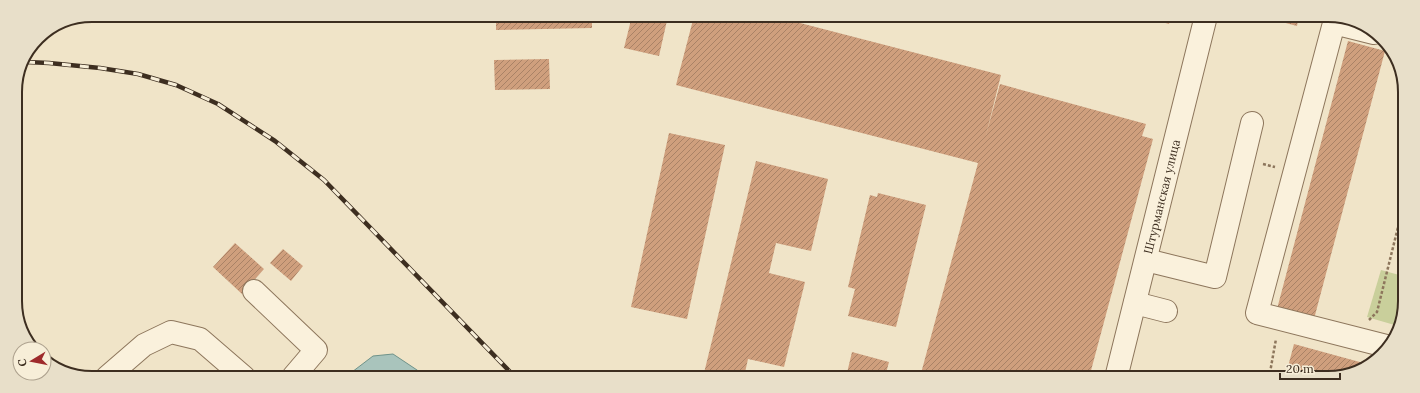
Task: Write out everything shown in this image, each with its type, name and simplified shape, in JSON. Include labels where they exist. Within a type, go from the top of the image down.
[{"type":"street","name":"Штурманская улица","points":[[1118,371],[1205,22]]},
{"type":"street","points":[[1334,22],[1257,314],[1383,345]]},
{"type":"street","points":[[1336,23],[1356,28]]},
{"type":"street","points":[[1146,260],[1216,277],[1252,122]]},
{"type":"street","points":[[254,291],[316,350],[298,371]]},
{"type":"street","points":[[1135,303],[1166,311]]},
{"type":"street","points":[[114,371],[144,345],[171,332],[200,339],[237,371]]},
{"type":"path","points":[[1243,160],[1295,172]]},
{"type":"path","points":[[1371,318],[1377,312],[1398,230]]},
{"type":"path","points":[[1270,371],[1279,319]]},
{"type":"green space","points":[[1381,270],[1398,275],[1397,315],[1394,325],[1367,317]]},
{"type":"water","points":[[393,354],[418,371],[353,371],[373,356]]},
{"type":"building","points":[[496,22],[592,22],[592,28],[496,30]]},
{"type":"building","points":[[630,22],[667,22],[659,56],[624,48]]},
{"type":"building","points":[[692,22],[796,22],[1001,75],[986,135],[1000,84],[1146,124],[1142,136],[1153,139],[1091,371],[922,371],[978,163],[676,85]]},
{"type":"building","points":[[1282,22],[1298,22],[1297,26]]},
{"type":"building","points":[[1348,41],[1385,51],[1314,319],[1277,309]]},
{"type":"building","points":[[549,59],[550,89],[495,90],[494,60]]},
{"type":"building","points":[[669,133],[725,145],[687,319],[631,307]]},
{"type":"building","points":[[756,161],[828,179],[811,251],[776,243],[769,273],[805,282],[784,367],[748,359],[745,371],[704,371]]},
{"type":"building","points":[[878,193],[926,205],[896,327],[848,316],[855,289],[848,287],[870,195],[877,197]]},
{"type":"building","points":[[235,243],[264,269],[242,294],[213,267]]},
{"type":"building","points":[[283,249],[303,266],[291,281],[270,263]]},
{"type":"building","points":[[1294,344],[1362,363],[1346,369],[1333,371],[1287,371]]},
{"type":"building","points":[[852,352],[889,362],[887,371],[847,371]]},
{"type":"railway","points":[[29,62],[100,68],[138,74],[176,85],[218,104],[275,141],[324,180],[509,371]]}]
